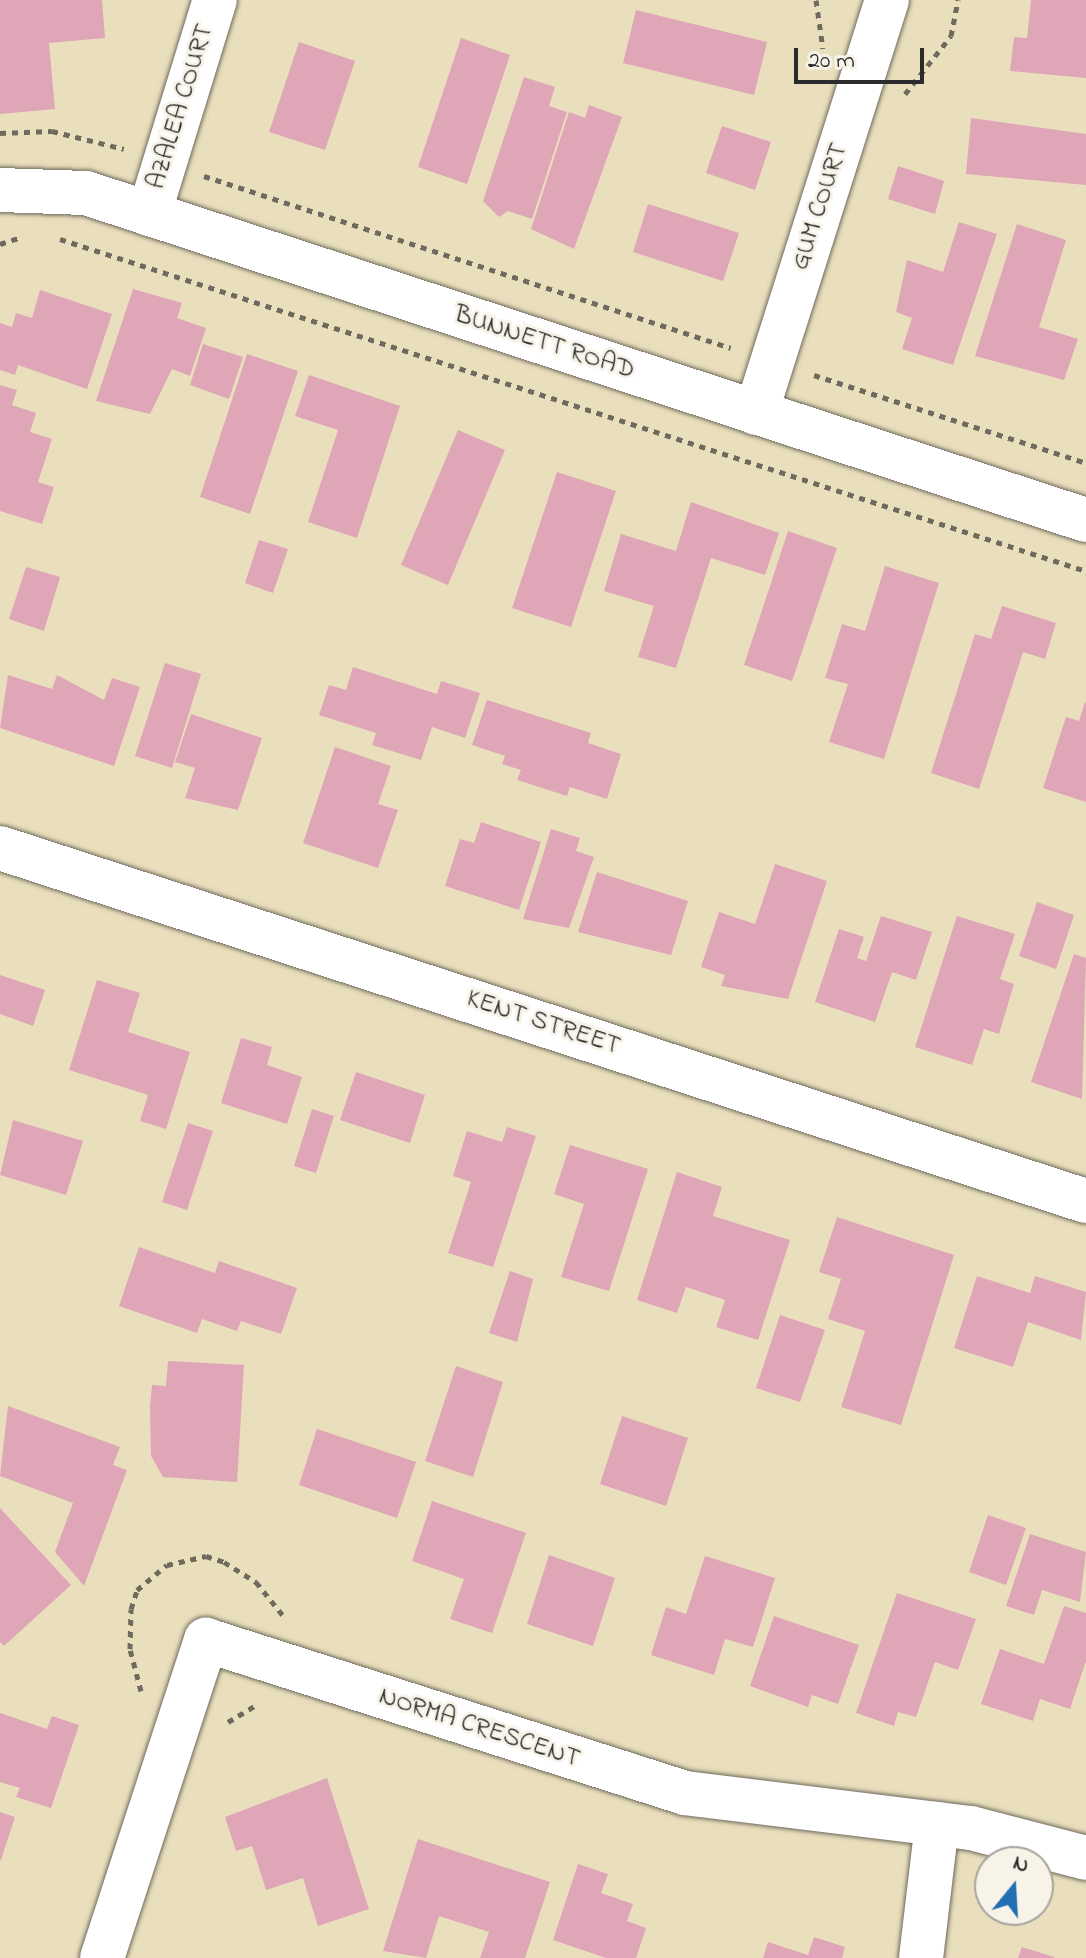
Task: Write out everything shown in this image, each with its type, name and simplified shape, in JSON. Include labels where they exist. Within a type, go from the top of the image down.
[{"type":"street","name":"AZALEA COURT","points":[[149,214],[215,0]]},
{"type":"street","name":"GUM COURT","points":[[756,413],[887,0]]},
{"type":"street","name":"BUNNETT ROAD","points":[[0,190],[54,187],[149,214],[1086,520]]},
{"type":"street","name":"KENT STREET","points":[[0,848],[1086,1201]]},
{"type":"street","name":"NORMA CRESCENT","points":[[102,1958],[206,1640],[685,1793],[937,1824],[1086,1858]]},
{"type":"street","points":[[921,1958],[937,1824]]},
{"type":"path","points":[[0,133],[52,131],[130,152]]},
{"type":"path","points":[[191,172],[737,350]]},
{"type":"path","points":[[46,236],[1086,571]]},
{"type":"path","points":[[0,244],[34,237]]},
{"type":"path","points":[[805,373],[1086,463]]},
{"type":"path","points":[[225,1728],[238,1710],[264,1705]]},
{"type":"building","points":[[0,0],[102,0],[105,38],[49,43],[55,109],[0,114]]},
{"type":"building","points":[[1031,0],[1086,0],[1086,78],[1010,71],[1014,37],[1027,38]]},
{"type":"building","points":[[636,10],[767,42],[754,95],[623,63]]},
{"type":"building","points":[[461,38],[510,55],[467,184],[418,167]]},
{"type":"building","points":[[299,42],[355,61],[325,150],[269,132]]},
{"type":"building","points":[[524,77],[555,87],[549,106],[567,112],[532,219],[508,211],[499,217],[483,201]]},
{"type":"building","points":[[589,105],[622,117],[574,249],[531,229],[569,112],[585,118]]},
{"type":"building","points":[[971,118],[1086,134],[1086,185],[966,174]]},
{"type":"building","points":[[722,126],[771,142],[755,190],[706,173]]},
{"type":"building","points":[[898,166],[944,181],[935,214],[888,199]]},
{"type":"building","points":[[648,204],[739,233],[723,281],[633,252]]},
{"type":"building","points":[[959,222],[997,234],[953,365],[902,349],[912,318],[896,312],[907,260],[943,272]]},
{"type":"building","points":[[1017,224],[1066,240],[1039,327],[1078,339],[1064,380],[975,356]]},
{"type":"building","points":[[133,289],[182,303],[177,318],[206,328],[190,376],[172,369],[150,414],[96,401]]},
{"type":"building","points":[[40,290],[112,314],[87,389],[18,365],[15,375],[0,370],[0,323],[12,327],[16,313],[32,318]]},
{"type":"building","points":[[203,344],[243,357],[229,399],[190,385]]},
{"type":"building","points":[[247,354],[298,371],[250,514],[200,497]]},
{"type":"building","points":[[309,375],[400,406],[357,538],[308,522],[338,430],[295,416]]},
{"type":"building","points":[[0,385],[17,390],[12,405],[36,413],[30,432],[52,439],[38,482],[54,487],[42,524],[0,511]]},
{"type":"building","points":[[458,430],[505,450],[448,585],[401,565]]},
{"type":"building","points":[[557,472],[616,491],[571,627],[512,608]]},
{"type":"building","points":[[691,502],[779,533],[765,575],[711,558],[676,668],[638,657],[654,606],[604,591],[621,534],[676,551]]},
{"type":"building","points":[[788,531],[837,548],[792,681],[744,665]]},
{"type":"building","points":[[259,540],[288,549],[273,593],[245,583]]},
{"type":"building","points":[[885,566],[939,583],[884,759],[829,742],[848,684],[825,678],[842,624],[865,631]]},
{"type":"building","points":[[26,567],[60,577],[44,631],[9,619]]},
{"type":"building","points":[[1002,606],[1056,623],[1045,659],[1023,652],[979,789],[931,773],[975,634],[991,639]]},
{"type":"building","points":[[165,663],[201,674],[172,768],[135,756]]},
{"type":"building","points":[[353,667],[437,694],[441,681],[480,693],[465,738],[432,727],[421,760],[372,745],[376,733],[319,715],[329,685],[346,690]]},
{"type":"building","points":[[8,675],[52,689],[57,675],[104,700],[112,678],[140,687],[114,766],[0,728]]},
{"type":"building","points":[[487,700],[591,733],[588,743],[621,754],[607,799],[570,787],[567,796],[517,780],[521,770],[502,764],[505,756],[472,745]]},
{"type":"building","points":[[1085,702],[1086,802],[1043,788],[1066,717],[1079,721]]},
{"type":"building","points":[[191,714],[262,738],[238,810],[185,798],[195,768],[175,762]]},
{"type":"building","points":[[335,747],[391,766],[378,804],[398,810],[378,868],[303,843]]},
{"type":"building","points":[[481,822],[541,842],[519,910],[445,886],[460,839],[474,843]]},
{"type":"building","points":[[551,829],[580,838],[576,851],[594,857],[569,928],[523,919]]},
{"type":"building","points":[[775,864],[827,881],[788,999],[721,986],[725,975],[701,967],[719,912],[755,924]]},
{"type":"building","points":[[597,872],[688,901],[671,955],[578,932]]},
{"type":"building","points":[[1037,902],[1074,915],[1056,969],[1019,956]]},
{"type":"building","points":[[881,916],[932,932],[916,980],[892,972],[875,1022],[815,1002],[839,929],[864,937],[857,958],[866,961]]},
{"type":"building","points":[[957,916],[1015,934],[1000,979],[1014,984],[999,1034],[984,1029],[972,1065],[915,1047]]},
{"type":"building","points":[[1074,954],[1086,958],[1082,1099],[1031,1082]]},
{"type":"building","points":[[0,975],[45,990],[33,1026],[0,1014]]},
{"type":"building","points":[[97,980],[140,993],[128,1032],[190,1052],[166,1129],[140,1121],[148,1095],[69,1070]]},
{"type":"building","points":[[241,1038],[272,1047],[267,1065],[302,1077],[287,1124],[221,1103]]},
{"type":"building","points":[[356,1072],[425,1095],[410,1143],[340,1120]]},
{"type":"building","points":[[312,1109],[334,1116],[316,1173],[294,1166]]},
{"type":"building","points":[[13,1120],[83,1141],[66,1195],[0,1175]]},
{"type":"building","points":[[188,1123],[213,1131],[187,1210],[162,1202]]},
{"type":"building","points":[[507,1127],[536,1136],[493,1267],[448,1253],[471,1182],[453,1176],[467,1131],[502,1142]]},
{"type":"building","points":[[570,1145],[648,1169],[609,1291],[561,1277],[584,1204],[554,1194]]},
{"type":"building","points":[[677,1172],[722,1187],[713,1216],[790,1240],[758,1340],[716,1327],[725,1300],[686,1287],[677,1313],[637,1300]]},
{"type":"building","points":[[837,1217],[954,1255],[901,1425],[841,1407],[865,1331],[828,1319],[841,1279],[819,1272]]},
{"type":"building","points":[[139,1247],[215,1273],[219,1261],[297,1288],[281,1334],[241,1321],[237,1331],[202,1319],[197,1333],[119,1306]]},
{"type":"building","points":[[510,1271],[533,1279],[517,1342],[489,1333]]},
{"type":"building","points":[[977,1276],[1030,1293],[1035,1276],[1086,1292],[1081,1340],[1028,1322],[1013,1367],[954,1348]]},
{"type":"building","points":[[780,1315],[825,1330],[800,1402],[756,1388]]},
{"type":"building","points":[[168,1361],[244,1365],[237,1482],[163,1477],[151,1456],[152,1385],[166,1386]]},
{"type":"building","points":[[456,1366],[503,1382],[473,1477],[425,1461]]},
{"type":"building","points":[[8,1406],[120,1447],[113,1465],[127,1470],[84,1586],[55,1552],[73,1503],[0,1476]]},
{"type":"building","points":[[622,1416],[688,1438],[666,1506],[600,1484]]},
{"type":"building","points":[[317,1429],[416,1462],[397,1518],[299,1485]]},
{"type":"building","points":[[432,1501],[526,1533],[492,1633],[450,1619],[464,1579],[412,1561]]},
{"type":"building","points":[[0,1508],[71,1585],[4,1646],[0,1642]]},
{"type":"building","points":[[988,1515],[1026,1528],[1006,1585],[969,1572]]},
{"type":"building","points":[[1030,1534],[1086,1552],[1080,1602],[1042,1590],[1034,1615],[1006,1606]]},
{"type":"building","points":[[549,1555],[615,1578],[593,1646],[527,1624]]},
{"type":"building","points":[[705,1556],[775,1578],[753,1647],[725,1639],[714,1675],[651,1655],[666,1607],[686,1614]]},
{"type":"building","points":[[897,1593],[976,1619],[958,1670],[935,1662],[916,1717],[898,1712],[894,1726],[856,1713]]},
{"type":"building","points":[[1064,1606],[1086,1613],[1086,1661],[1070,1709],[1040,1699],[1033,1721],[981,1704],[1000,1649],[1044,1664]]},
{"type":"building","points":[[774,1616],[859,1645],[838,1704],[812,1695],[808,1707],[750,1686]]},
{"type":"building","points":[[0,1713],[47,1729],[52,1716],[79,1725],[51,1808],[16,1797],[20,1788],[0,1782]]},
{"type":"building","points":[[327,1778],[369,1909],[318,1926],[303,1878],[266,1890],[252,1846],[236,1851],[225,1817]]},
{"type":"building","points":[[0,1812],[15,1817],[1,1860],[0,1860]]},
{"type":"building","points":[[418,1839],[550,1882],[525,1958],[480,1958],[489,1932],[439,1916],[426,1958],[383,1951]]},
{"type":"building","points":[[578,1864],[608,1874],[601,1893],[633,1904],[627,1921],[646,1928],[636,1958],[606,1958],[553,1940]]},
{"type":"building","points":[[814,1937],[845,1947],[842,1958],[763,1958],[768,1942],[808,1955]]},
{"type":"building","points":[[1022,1947],[1054,1957],[1054,1958],[1018,1958]]}]
